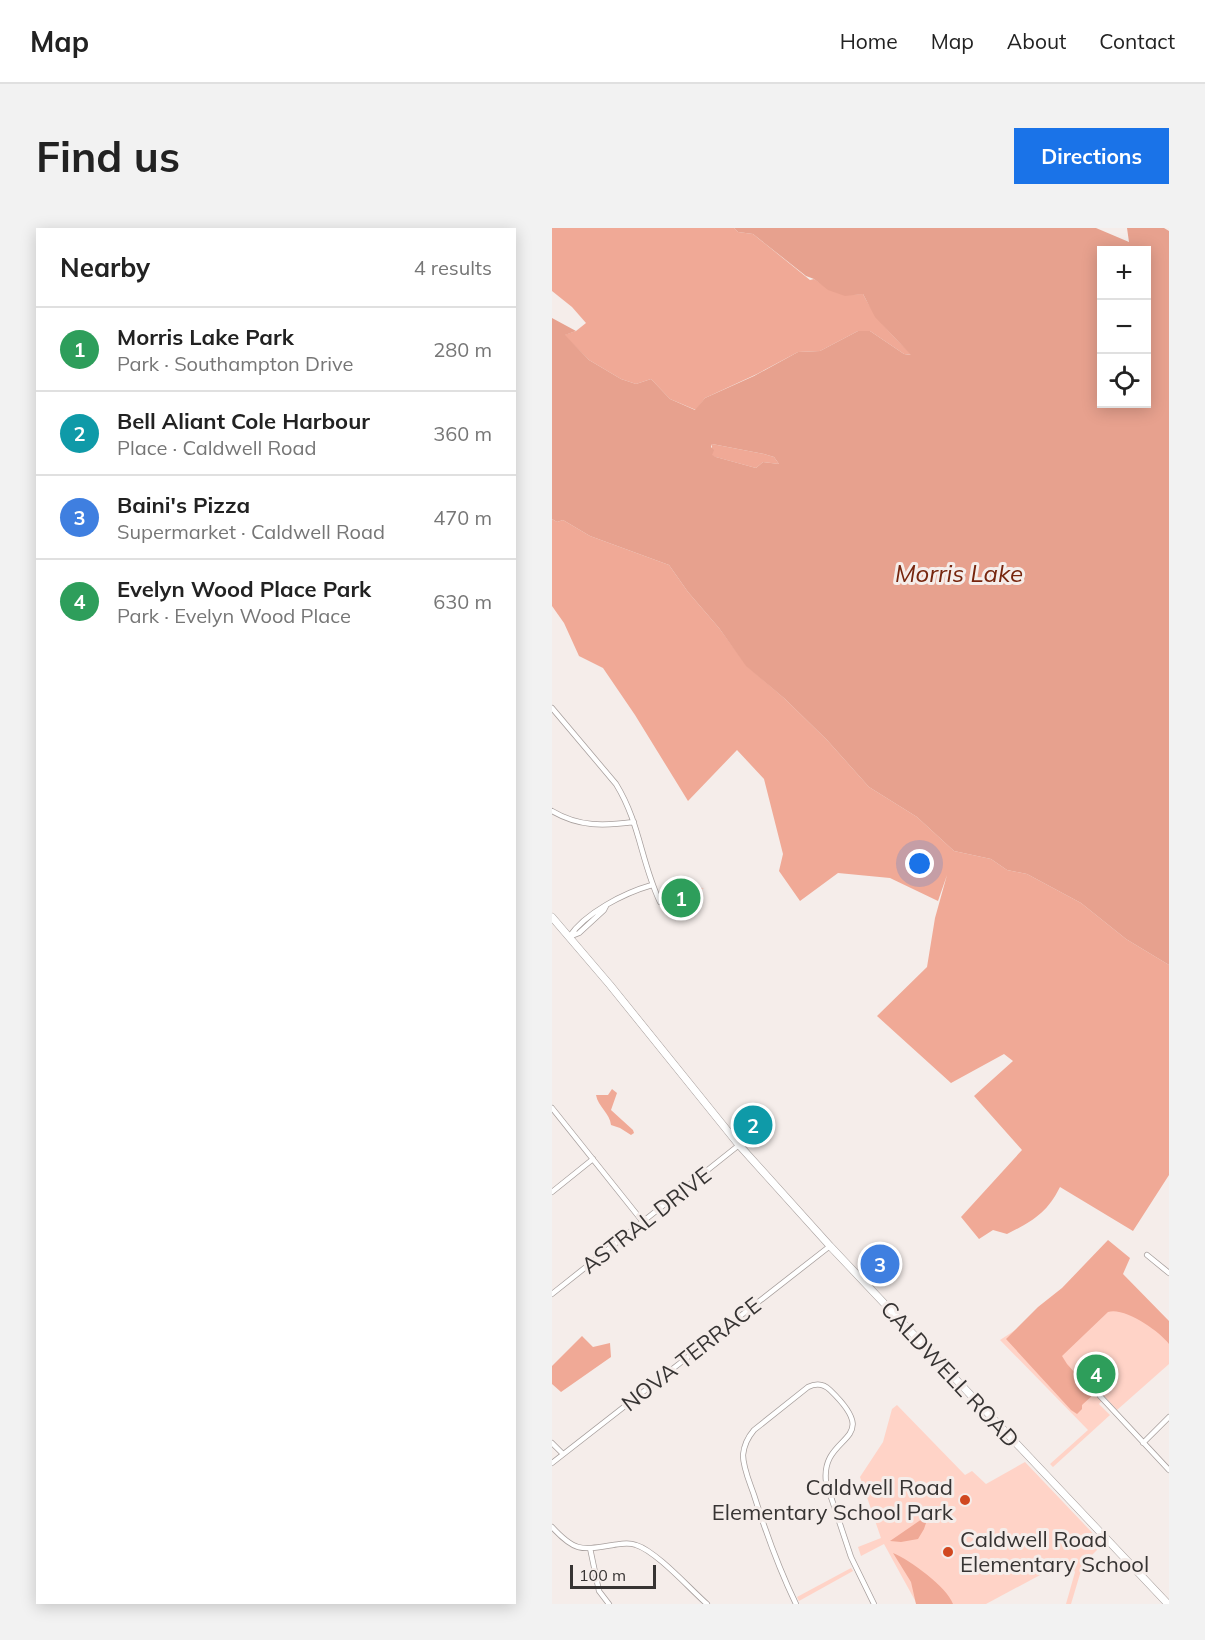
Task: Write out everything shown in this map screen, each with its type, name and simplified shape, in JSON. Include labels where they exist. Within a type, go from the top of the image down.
[{"type":"street","points":[[552,708],[616,784],[630,809],[652,885],[660,902]]},
{"type":"street","points":[[552,811],[585,824],[605,825],[634,822]]},
{"type":"street","points":[[569,937],[579,933],[606,906],[629,892],[652,885]]},
{"type":"street","name":"CALDWELL ROAD","points":[[552,917],[739,1145],[830,1246],[1168,1604]]},
{"type":"street","points":[[552,1108],[644,1222]]},
{"type":"street","name":"ASTRAL DRIVE","points":[[552,1294],[739,1145]]},
{"type":"street","points":[[552,1192],[593,1159]]},
{"type":"street","name":"NOVA TERRACE","points":[[552,1463],[830,1246]]},
{"type":"street","points":[[1147,1255],[1169,1273]]},
{"type":"street","points":[[796,1604],[779,1570],[744,1464],[744,1451],[748,1438],[758,1427],[808,1387],[818,1384],[827,1387],[833,1393],[853,1420],[850,1435],[833,1451],[826,1462],[826,1482],[851,1557],[874,1604]]},
{"type":"street","points":[[1100,1396],[1169,1470]]},
{"type":"street","points":[[1143,1443],[1169,1417]]},
{"type":"street","points":[[552,1443],[563,1454]]},
{"type":"street","points":[[552,1527],[571,1545],[578,1548],[626,1543],[640,1546],[656,1557],[707,1604]]},
{"type":"street","points":[[590,1548],[599,1591],[609,1604]]},
{"type":"shaded area","points":[[552,228],[734,228],[738,232],[753,234],[810,280],[814,279],[837,292],[863,294],[879,320],[912,355],[904,354],[870,331],[858,331],[820,351],[798,352],[705,398],[696,410],[670,399],[651,379],[636,384],[621,379],[589,360],[564,335],[576,331],[586,323],[572,307],[552,291]]},
{"type":"shaded area","points":[[712,444],[764,454],[774,457],[779,464],[763,462],[756,468],[712,456]]},
{"type":"shaded area","points":[[552,519],[557,522],[563,520],[590,536],[669,565],[747,666],[827,740],[869,787],[917,817],[954,851],[991,859],[1007,870],[1027,874],[1081,903],[1126,939],[1169,965],[1169,1175],[1133,1231],[1060,1187],[1044,1210],[1007,1234],[993,1230],[979,1239],[961,1217],[1022,1150],[974,1096],[1013,1061],[1004,1054],[951,1083],[877,1016],[927,967],[935,918],[947,875],[938,901],[890,878],[838,873],[800,901],[779,871],[783,854],[764,779],[737,750],[688,801],[603,668],[579,656],[564,623],[552,606]]},
{"type":"shaded area","points":[[688,887],[704,888],[678,909],[668,890]]},
{"type":"shaded area","points":[[612,1089],[617,1093],[611,1110],[633,1130],[634,1133],[631,1135],[611,1125],[609,1117],[597,1099],[596,1095],[608,1095]]},
{"type":"shaded area","points":[[1108,1240],[1130,1258],[1123,1274],[1169,1321],[1169,1344],[1158,1333],[1132,1316],[1115,1311],[1108,1312],[1062,1356],[1094,1394],[1082,1405],[1082,1409],[1077,1414],[1006,1339],[1038,1307],[1062,1288]]},
{"type":"shaded area","points":[[1103,1273],[1169,1341],[1169,1364],[1117,1410],[1105,1397],[1099,1404],[1110,1415],[1053,1467],[1050,1464],[1088,1430],[1000,1340]]},
{"type":"shaded area","points":[[582,1336],[593,1347],[610,1343],[611,1357],[561,1392],[552,1384],[552,1366]]},
{"type":"shaded area","name":"Caldwell Road Elementary School Park","points":[[897,1405],[965,1475],[972,1471],[986,1484],[1025,1462],[1103,1544],[1083,1564],[1071,1604],[1066,1604],[1075,1572],[1068,1560],[986,1604],[917,1604],[884,1544],[861,1556],[858,1547],[881,1538],[860,1477],[883,1442],[892,1409]]},
{"type":"shaded area","points":[[922,1519],[927,1520],[918,1539],[890,1541]]},
{"type":"shaded area","points":[[893,1553],[927,1575],[943,1590],[953,1604],[916,1604],[911,1582]]},
{"type":"shaded area","points":[[851,1568],[853,1571],[799,1601],[797,1597]]},
{"type":"water","name":"Morris Lake","points":[[734,228],[1096,228],[1129,242],[1127,228],[1164,228],[1169,231],[1169,965],[1126,939],[1081,903],[1027,874],[1007,870],[991,859],[954,851],[917,817],[869,787],[827,740],[785,699],[746,666],[669,565],[590,536],[563,520],[557,522],[552,519],[552,318],[576,331],[565,335],[589,360],[621,379],[636,384],[651,379],[670,399],[695,410],[705,398],[754,376],[798,352],[820,351],[858,331],[870,331],[904,354],[911,355],[875,317],[863,294],[845,296],[828,290],[806,276],[753,234],[738,232]],"holes":[[[712,444],[774,457],[779,464],[763,462],[756,468],[716,457],[712,455],[714,450],[711,447]]]},
{"type":"place","name":"Morris Lake Park","points":[[681,898]]},
{"type":"place","name":"Bell Aliant Cole Harbour","points":[[753,1125]]},
{"type":"place","name":"Baini's Pizza","points":[[880,1264]]},
{"type":"place","name":"Evelyn Wood Place Park","points":[[1096,1374]]},
{"type":"place","name":"Caldwell Road Elementary School Park","points":[[965,1500]]},
{"type":"place","name":"Caldwell Road Elementary School","points":[[948,1552]]}]
